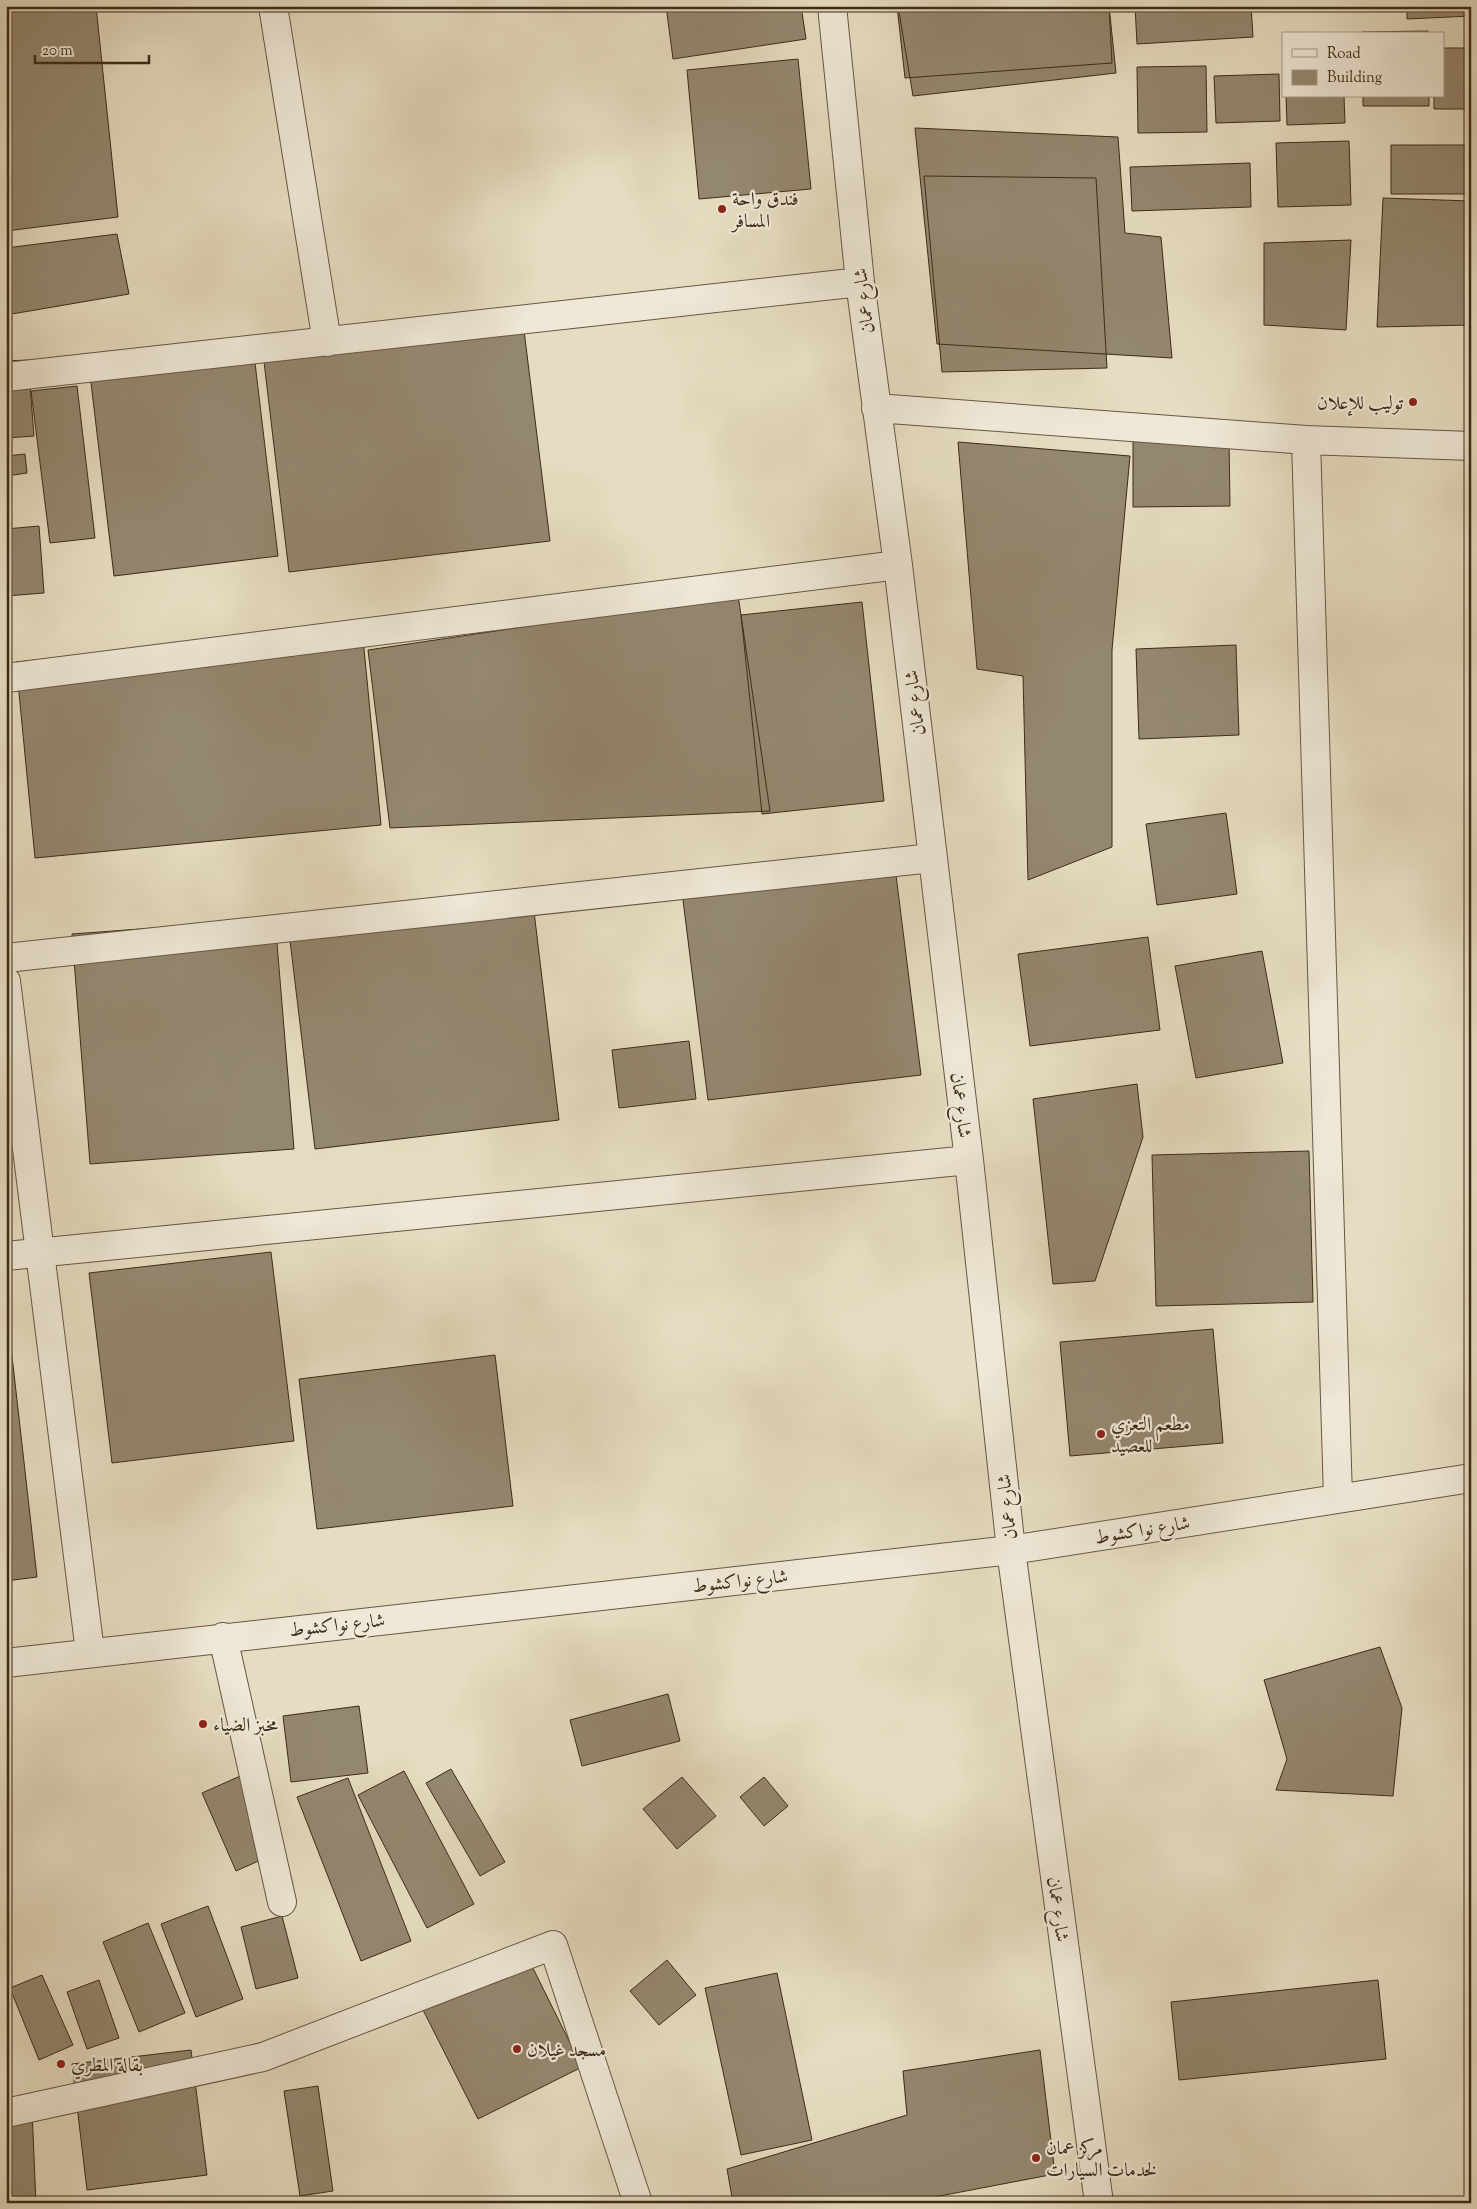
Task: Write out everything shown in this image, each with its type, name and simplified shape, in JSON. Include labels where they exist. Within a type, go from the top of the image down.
[{"type":"street","points":[[273,6],[327,342]]},
{"type":"street","name":"شارع عمان","points":[[832,6],[860,282],[898,564],[969,1160],[1011,1550],[1099,2203]]},
{"type":"street","points":[[6,377],[860,282]]},
{"type":"street","points":[[876,408],[1306,440],[1471,446]]},
{"type":"street","points":[[1306,440],[1338,1498]]},
{"type":"street","points":[[6,678],[898,564]]},
{"type":"street","points":[[6,958],[932,858]]},
{"type":"street","points":[[6,981],[90,1652]]},
{"type":"street","points":[[6,1256],[969,1160]]},
{"type":"street","name":"شارع نواكشوط","points":[[6,1663],[223,1637],[1011,1550],[1471,1478]]},
{"type":"street","points":[[223,1637],[282,1902]]},
{"type":"street","points":[[6,2113],[263,2057],[553,1944],[638,2203]]},
{"type":"building","points":[[6,6],[96,6],[118,217],[6,231]]},
{"type":"building","points":[[666,6],[801,6],[806,39],[673,59]]},
{"type":"building","points":[[897,6],[1109,6],[1112,63],[905,78]]},
{"type":"building","points":[[898,6],[1109,6],[1116,73],[913,96]]},
{"type":"building","points":[[1135,6],[1251,6],[1253,37],[1137,44]]},
{"type":"building","points":[[1278,6],[1369,6],[1369,7],[1278,11]]},
{"type":"building","points":[[1407,6],[1471,6],[1471,16],[1407,19]]},
{"type":"building","points":[[1428,31],[1428,32],[1362,32]]},
{"type":"building","points":[[1444,48],[1471,48],[1471,109],[1434,109],[1434,98],[1444,98]]},
{"type":"building","points":[[798,59],[811,189],[699,199],[687,70]]},
{"type":"building","points":[[1206,66],[1207,132],[1138,133],[1137,67]]},
{"type":"building","points":[[1279,74],[1280,121],[1216,123],[1214,76]]},
{"type":"building","points":[[1286,98],[1344,98],[1345,123],[1287,125]]},
{"type":"building","points":[[1363,98],[1429,98],[1429,106],[1363,106]]},
{"type":"building","points":[[915,128],[1118,137],[1125,233],[1161,237],[1172,358],[937,344]]},
{"type":"building","points":[[1349,141],[1351,205],[1278,207],[1276,143]]},
{"type":"building","points":[[1391,145],[1471,145],[1471,194],[1391,194]]},
{"type":"building","points":[[1250,163],[1251,207],[1132,211],[1130,167]]},
{"type":"building","points":[[924,176],[1096,178],[1107,368],[942,372]]},
{"type":"building","points":[[1383,198],[1471,201],[1471,325],[1377,327]]},
{"type":"building","points":[[117,234],[129,294],[6,315],[6,248]]},
{"type":"building","points":[[1351,240],[1346,330],[1264,325],[1264,243]]},
{"type":"building","points":[[522,314],[550,541],[289,572],[262,345]]},
{"type":"building","points":[[253,346],[278,556],[114,576],[89,366]]},
{"type":"building","points":[[28,360],[34,436],[6,438],[6,361]]},
{"type":"building","points":[[77,386],[95,538],[50,543],[31,391]]},
{"type":"building","points":[[1229,439],[1230,506],[1133,507],[1133,440]]},
{"type":"building","points":[[958,442],[1130,456],[1112,650],[1112,847],[1028,880],[1023,676],[977,669]]},
{"type":"building","points":[[25,454],[27,473],[6,476],[6,456]]},
{"type":"building","points":[[39,526],[44,593],[6,596],[6,529]]},
{"type":"building","points":[[738,595],[770,811],[390,828],[368,650]]},
{"type":"building","points":[[862,602],[884,801],[762,814],[741,615]]},
{"type":"building","points":[[362,628],[381,825],[35,858],[16,662]]},
{"type":"building","points":[[1236,645],[1239,735],[1139,739],[1136,649]]},
{"type":"building","points":[[1226,813],[1237,894],[1157,905],[1146,824]]},
{"type":"building","points":[[893,851],[921,1075],[708,1100],[680,876]]},
{"type":"building","points":[[533,903],[559,1120],[315,1149],[289,932]]},
{"type":"building","points":[[275,919],[294,1149],[90,1164],[72,934]]},
{"type":"building","points":[[1148,937],[1160,1030],[1030,1046],[1018,954]]},
{"type":"building","points":[[1262,951],[1283,1063],[1196,1078],[1175,966]]},
{"type":"building","points":[[689,1041],[696,1099],[619,1108],[612,1050]]},
{"type":"building","points":[[1137,1084],[1143,1137],[1095,1281],[1053,1284],[1033,1099]]},
{"type":"building","points":[[1309,1151],[1313,1302],[1156,1306],[1152,1155]]},
{"type":"building","points":[[271,1252],[294,1441],[112,1463],[89,1273]]},
{"type":"building","points":[[6,1303],[37,1577],[6,1581]]},
{"type":"building","points":[[1213,1329],[1223,1443],[1070,1456],[1060,1342]]},
{"type":"building","points":[[495,1355],[513,1506],[317,1529],[299,1379]]},
{"type":"building","points":[[1380,1647],[1402,1708],[1393,1796],[1276,1790],[1287,1759],[1264,1680]]},
{"type":"building","points":[[668,1694],[680,1741],[582,1766],[570,1720]]},
{"type":"building","points":[[359,1706],[368,1773],[291,1782],[283,1716]]},
{"type":"building","points":[[451,1769],[505,1862],[480,1876],[426,1783]]},
{"type":"building","points":[[404,1771],[474,1904],[427,1928],[358,1795]]},
{"type":"building","points":[[247,1773],[281,1851],[236,1871],[202,1793]]},
{"type":"building","points":[[682,1777],[716,1816],[677,1849],[643,1809]]},
{"type":"building","points":[[764,1777],[788,1806],[764,1826],[740,1797]]},
{"type":"building","points":[[348,1778],[411,1941],[361,1961],[297,1797]]},
{"type":"building","points":[[208,1906],[243,1999],[196,2017],[161,1924]]},
{"type":"building","points":[[282,1916],[298,1978],[256,1989],[241,1927]]},
{"type":"building","points":[[148,1923],[185,2013],[139,2032],[103,1942]]},
{"type":"building","points":[[521,1944],[582,2067],[478,2119],[416,1996]]},
{"type":"building","points":[[667,1960],[696,1995],[659,2025],[630,1991]]},
{"type":"building","points":[[777,1973],[812,2140],[741,2155],[705,1988]]},
{"type":"building","points":[[42,1975],[73,2045],[39,2060],[10,1988]]},
{"type":"building","points":[[99,1980],[119,2038],[87,2049],[67,1992]]},
{"type":"building","points":[[1378,1980],[1386,2059],[1179,2080],[1171,2002]]},
{"type":"building","points":[[191,2050],[207,2175],[87,2190],[72,2064]]},
{"type":"building","points":[[1040,2050],[1055,2174],[903,2203],[733,2203],[727,2169],[907,2115],[903,2071]]},
{"type":"building","points":[[318,2086],[333,2191],[300,2196],[284,2091]]},
{"type":"building","points":[[32,2110],[36,2203],[6,2203],[6,2111]]},
{"type":"place","name":"فندق واحة المسافر","points":[[722,209]]},
{"type":"place","name":"توليب للإعلان","points":[[1413,402]]},
{"type":"place","name":"مطعم التعزي للعصيد","points":[[1101,1434]]},
{"type":"place","name":"مخبز الضياء","points":[[203,1724]]},
{"type":"place","name":"مسجد غيلان","points":[[517,2049]]},
{"type":"place","name":"بقالة المطري","points":[[61,2064]]},
{"type":"place","name":"مركز عمان لخدمات السيارات","points":[[1036,2158]]}]
